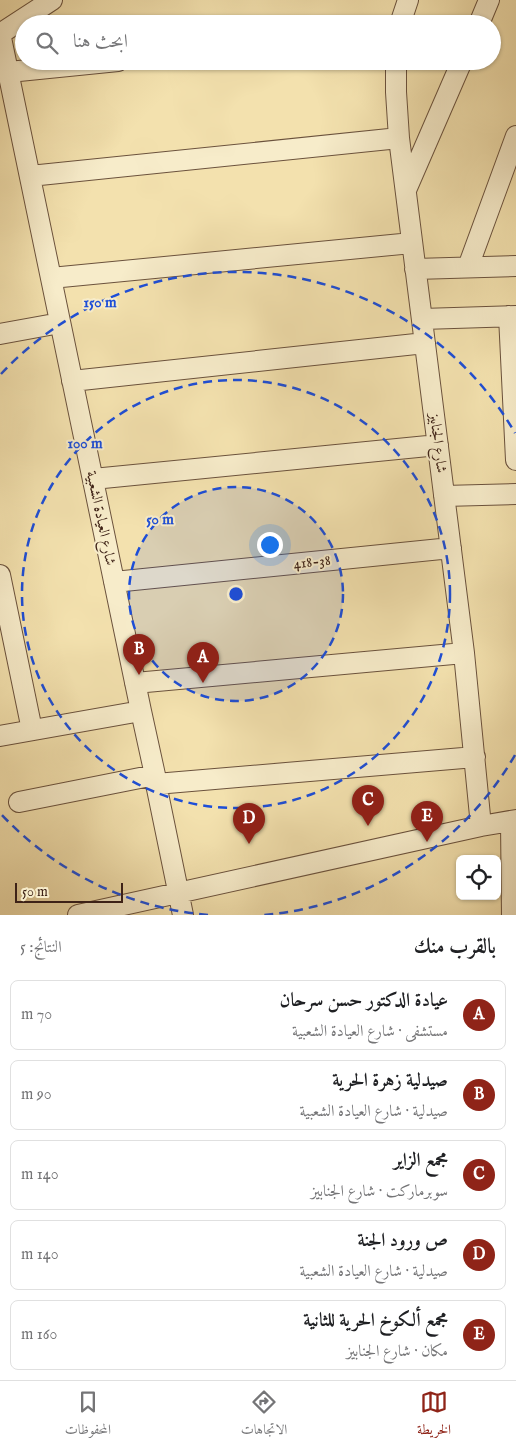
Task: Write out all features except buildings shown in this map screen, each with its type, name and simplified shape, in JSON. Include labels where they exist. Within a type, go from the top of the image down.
[{"type":"street","points":[[28,15],[52,0]]},
{"type":"street","points":[[403,15],[408,0]]},
{"type":"street","points":[[483,15],[489,0]]},
{"type":"street","points":[[0,33],[15,23]]},
{"type":"street","name":"شارع العيادة الشعبية","points":[[0,33],[183,915]]},
{"type":"street","points":[[8,72],[28,70]]},
{"type":"street","name":"شارع الجنابيز","points":[[396,70],[399,138],[464,653],[481,826]]},
{"type":"street","points":[[406,190],[458,70]]},
{"type":"street","points":[[468,268],[516,136]]},
{"type":"street","points":[[30,176],[399,138]]},
{"type":"street","points":[[51,278],[412,243]]},
{"type":"street","points":[[415,269],[516,266]]},
{"type":"street","points":[[422,319],[513,316],[516,460]]},
{"type":"street","points":[[0,334],[60,323]]},
{"type":"street","points":[[72,381],[425,343]]},
{"type":"street","points":[[93,479],[438,445]]},
{"type":"street","points":[[444,496],[516,494]]},
{"type":"street","name":"418-38","points":[[114,582],[451,548]]},
{"type":"street","points":[[0,575],[32,730]]},
{"type":"street","points":[[135,683],[464,653]]},
{"type":"street","points":[[0,736],[141,711]]},
{"type":"street","points":[[19,802],[156,780],[475,757]]},
{"type":"street","points":[[78,915],[481,826],[513,821],[514,872],[512,915]]},
{"type":"place","name":"صيدلية زهرة الحرية","points":[[139,675]]},
{"type":"place","name":"عيادة الدكتور حسن سرحان","points":[[203,683]]},
{"type":"place","name":"مجمع الزاير","points":[[368,826]]},
{"type":"place","name":"مجمع ألكوخ الحرية للثانية","points":[[427,842]]},
{"type":"place","name":"ص ورود الجنة","points":[[249,844]]}]
